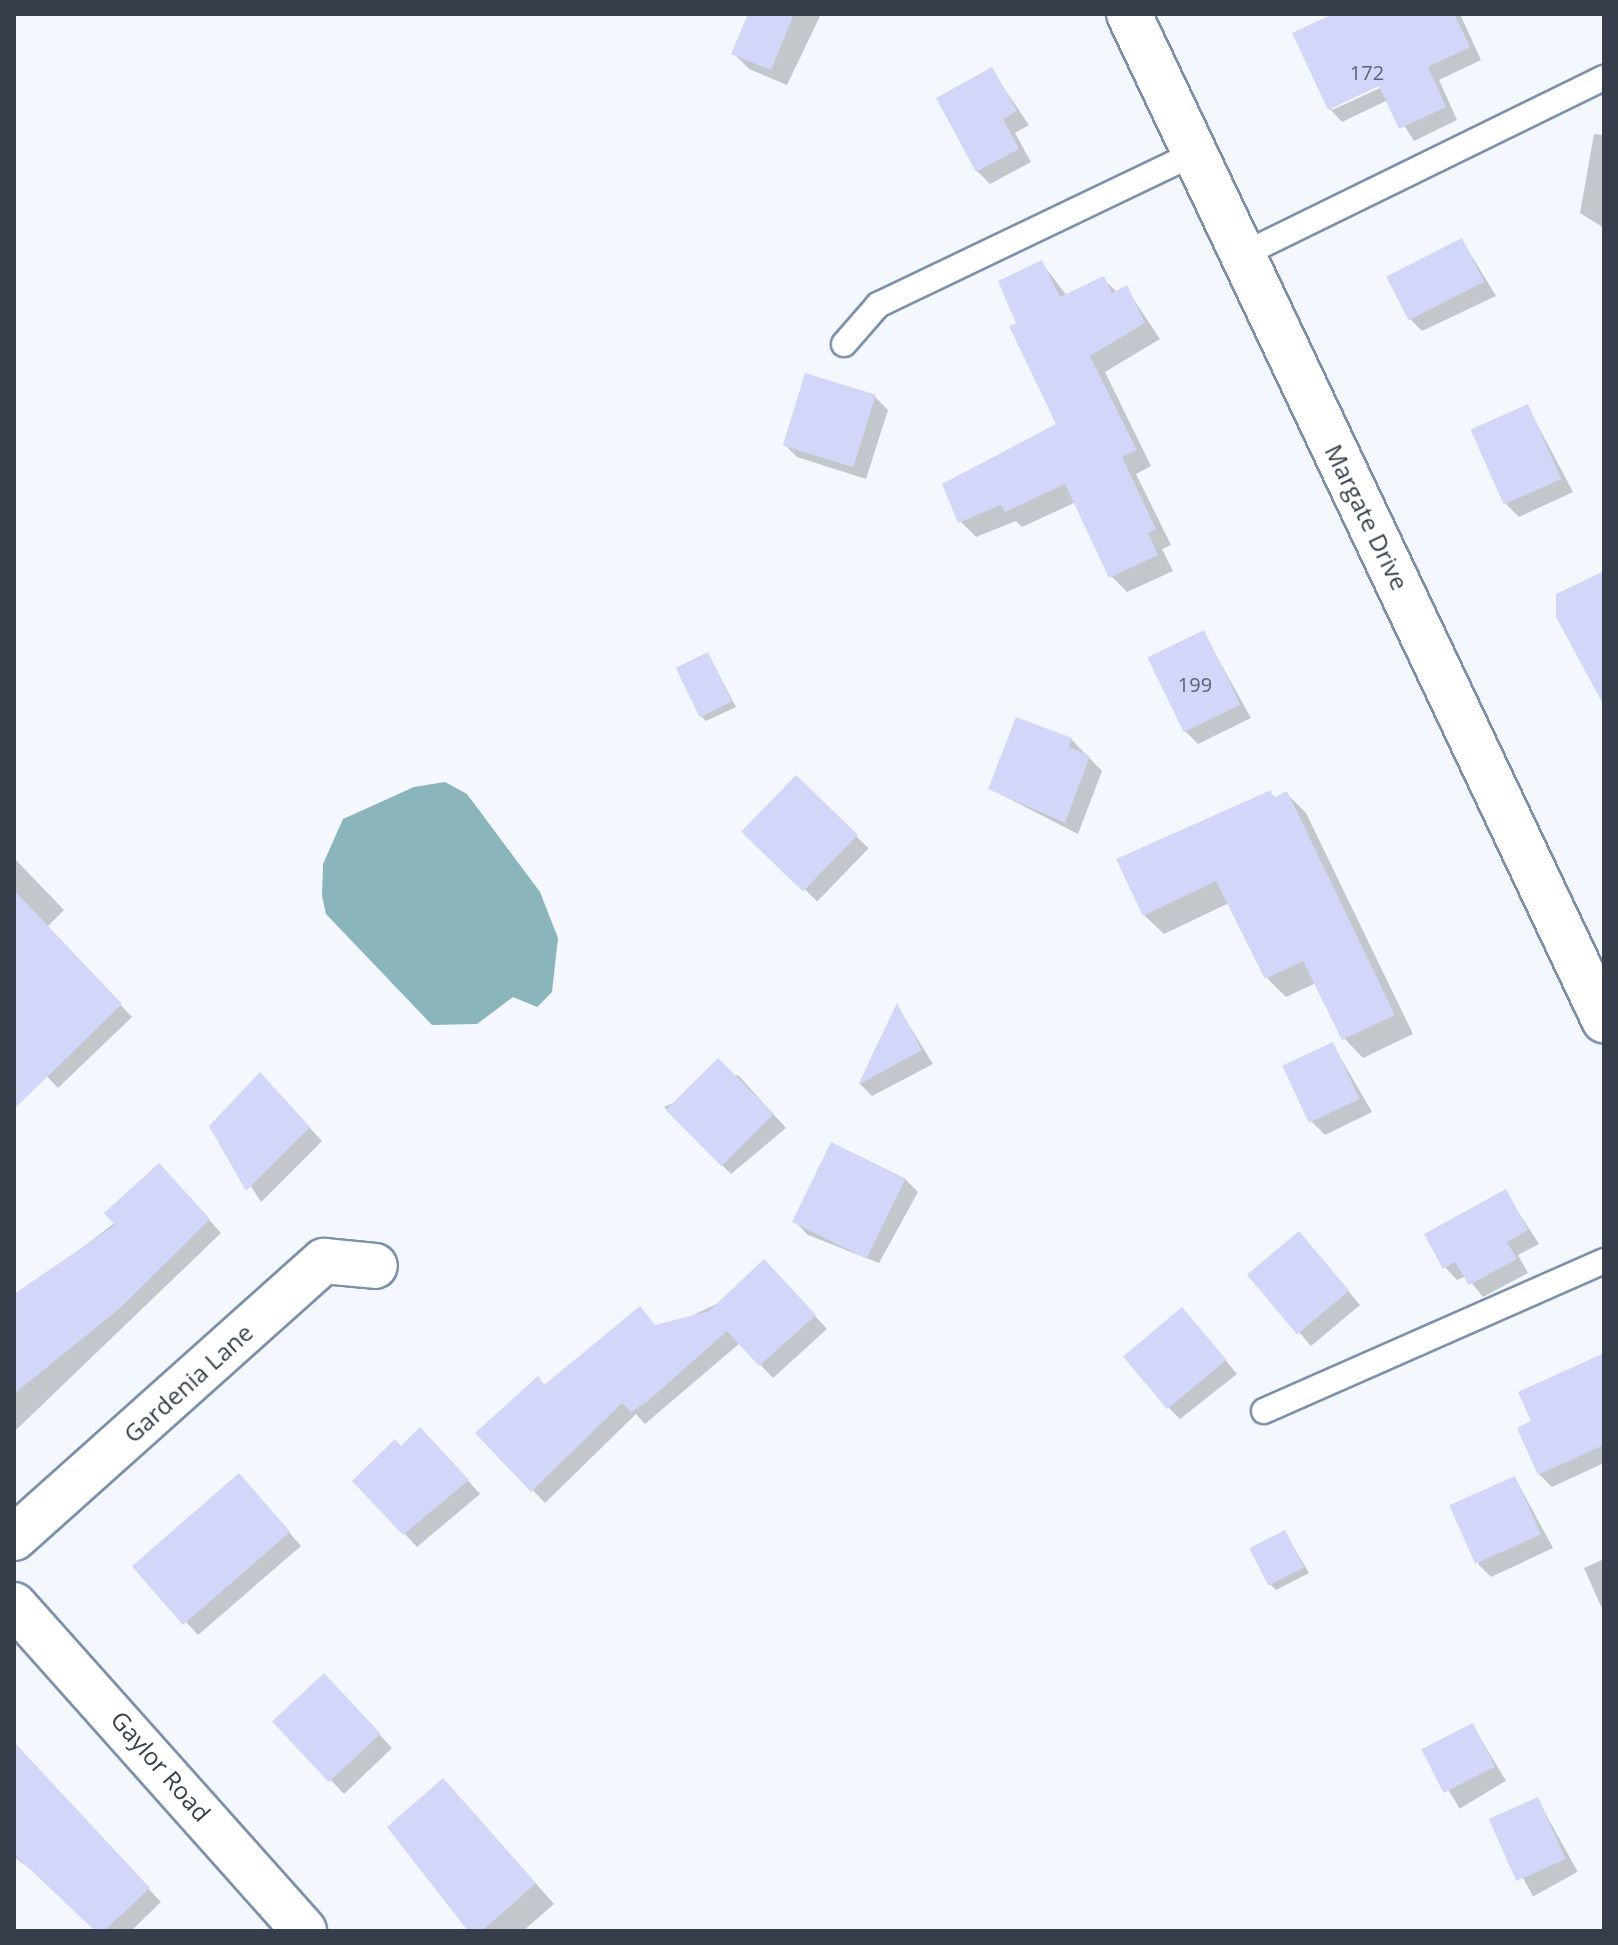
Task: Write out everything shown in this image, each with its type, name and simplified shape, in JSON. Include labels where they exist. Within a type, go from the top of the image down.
[{"type":"street","name":"Margate Drive","points":[[1129,14],[1604,1020]]},
{"type":"street","name":"Gardenia Lane","points":[[14,1538],[324,1261],[375,1266]]},
{"type":"street","name":"Gaylor Road","points":[[14,1605],[304,1931]]},
{"type":"lane","points":[[1242,255],[1604,78]]},
{"type":"lane","points":[[844,344],[878,305],[1195,153]]},
{"type":"lane","points":[[1264,1411],[1604,1261]]},
{"type":"water","points":[[445,782],[467,794],[540,892],[558,938],[552,992],[537,1007],[513,997],[477,1024],[432,1025],[326,914],[322,896],[323,864],[343,819],[414,787]]},
{"type":"building","points":[[748,14],[794,14],[771,70],[731,54]]},
{"type":"building","points":[[1333,14],[1454,14],[1470,47],[1428,67],[1446,107],[1399,129],[1379,86],[1328,110],[1292,33]]},
{"type":"building","points":[[992,67],[1017,111],[1003,119],[1019,149],[976,172],[936,98]]},
{"type":"building","points":[[1462,238],[1484,282],[1409,320],[1386,277]]},
{"type":"building","points":[[1042,260],[1060,297],[1104,276],[1112,293],[1127,285],[1145,323],[1090,356],[1137,450],[1122,457],[1156,529],[1148,533],[1158,555],[1109,578],[1065,484],[1005,512],[1001,505],[958,523],[942,484],[1056,424],[1009,326],[1016,323],[998,281]]},
{"type":"building","points":[[805,373],[876,395],[854,467],[783,446]]},
{"type":"building","points":[[1528,404],[1561,479],[1504,505],[1470,430]]},
{"type":"building","points":[[1604,571],[1604,706],[1556,617],[1556,594]]},
{"type":"building","points":[[1204,630],[1240,705],[1184,732],[1147,658]]},
{"type":"building","points":[[708,652],[732,701],[700,717],[676,668]]},
{"type":"building","points":[[1016,717],[1072,738],[1069,747],[1090,756],[1065,823],[988,789]]},
{"type":"building","points":[[796,775],[858,835],[803,892],[741,832]]},
{"type":"building","points":[[1271,790],[1273,798],[1287,791],[1395,1015],[1342,1040],[1303,961],[1265,979],[1216,881],[1143,916],[1116,859]]},
{"type":"building","points":[[14,890],[122,1004],[14,1109]]},
{"type":"building","points":[[897,1003],[922,1050],[858,1085]]},
{"type":"building","points":[[1333,1042],[1360,1099],[1309,1123],[1282,1066]]},
{"type":"building","points":[[718,1058],[774,1114],[722,1166],[666,1110]]},
{"type":"building","points":[[260,1072],[310,1127],[246,1191],[209,1126]]},
{"type":"building","points":[[831,1142],[906,1178],[867,1258],[792,1222]]},
{"type":"building","points":[[159,1163],[210,1219],[119,1309],[14,1394],[14,1294],[115,1225],[104,1213]]},
{"type":"building","points":[[1506,1189],[1528,1230],[1507,1242],[1517,1259],[1469,1285],[1455,1262],[1443,1269],[1424,1234]]},
{"type":"building","points":[[1299,1231],[1349,1291],[1297,1334],[1247,1275]]},
{"type":"building","points":[[764,1259],[816,1315],[759,1366],[727,1331],[648,1401],[631,1412],[622,1403],[531,1492],[475,1433],[538,1376],[544,1385],[640,1306],[655,1325],[709,1311]]},
{"type":"building","points":[[1182,1307],[1226,1360],[1167,1409],[1123,1356]]},
{"type":"building","points":[[1604,1353],[1604,1445],[1538,1475],[1517,1428],[1531,1421],[1518,1392]]},
{"type":"building","points":[[420,1427],[469,1480],[403,1535],[352,1481],[395,1439],[401,1446]]},
{"type":"building","points":[[239,1473],[290,1532],[183,1625],[132,1566]]},
{"type":"building","points":[[1515,1476],[1541,1534],[1475,1564],[1449,1505]]},
{"type":"building","points":[[1285,1530],[1304,1567],[1268,1586],[1249,1548]]},
{"type":"building","points":[[324,1673],[381,1734],[329,1782],[272,1721]]},
{"type":"building","points":[[1473,1723],[1495,1767],[1444,1793],[1421,1749]]},
{"type":"building","points":[[14,1742],[150,1888],[104,1931],[95,1931],[14,1854]]},
{"type":"building","points":[[443,1778],[536,1883],[482,1931],[468,1931],[387,1827]]},
{"type":"building","points":[[1538,1797],[1566,1859],[1516,1881],[1489,1819]]}]
